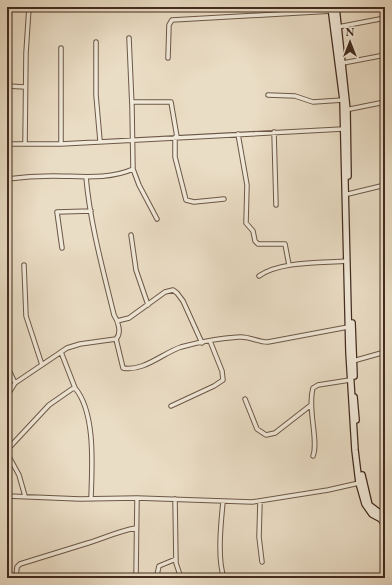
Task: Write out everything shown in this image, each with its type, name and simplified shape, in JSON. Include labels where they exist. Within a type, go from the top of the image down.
[{"type":"main road","points":[[334,9],[343,63],[355,416],[362,477],[369,505],[385,519]]},
{"type":"main road","points":[[334,9],[345,110],[343,129],[347,197],[348,327],[351,413],[359,483],[367,508],[377,518],[385,519]]},
{"type":"street","points":[[25,144],[25,87],[29,7]]},
{"type":"street","points":[[168,58],[169,24],[172,20],[334,9]]},
{"type":"street","points":[[338,27],[385,18]]},
{"type":"street","points":[[129,38],[133,169],[138,185],[157,219]]},
{"type":"street","points":[[96,42],[96,95],[100,141]]},
{"type":"street","points":[[61,48],[61,144]]},
{"type":"street","points":[[343,63],[385,55]]},
{"type":"street","points":[[7,86],[25,87]]},
{"type":"street","points":[[268,95],[295,96],[313,102],[343,100]]},
{"type":"street","points":[[132,102],[171,102],[176,137],[175,157],[186,200],[194,202],[224,199]]},
{"type":"street","points":[[345,110],[385,102]]},
{"type":"street","points":[[7,144],[61,144],[132,139],[343,129]]},
{"type":"street","points":[[274,132],[276,206]]},
{"type":"street","points":[[238,134],[247,184],[246,223],[253,232],[255,241],[258,244],[285,244],[289,265]]},
{"type":"street","points":[[7,178],[54,176],[86,177],[123,172],[133,169]]},
{"type":"street","points":[[86,177],[91,210],[114,315],[117,321],[119,334],[116,339],[122,367],[125,369],[143,365],[179,348],[210,341],[245,337],[257,341],[268,342],[348,327]]},
{"type":"street","points":[[347,197],[385,186]]},
{"type":"street","points":[[62,248],[57,212],[91,210]]},
{"type":"street","points":[[131,235],[136,270],[148,305]]},
{"type":"street","points":[[259,276],[265,272],[289,265],[347,261]]},
{"type":"street","points":[[24,265],[26,312],[44,364]]},
{"type":"street","points":[[117,321],[129,318],[165,292],[175,291],[183,301],[202,343]]},
{"type":"street","points":[[7,396],[15,383],[61,352],[77,345],[116,339]]},
{"type":"street","points":[[171,406],[214,386],[223,380],[222,371],[210,341]]},
{"type":"street","points":[[61,352],[75,388],[85,406],[89,423],[91,498]]},
{"type":"street","points":[[353,361],[385,352]]},
{"type":"street","points":[[7,366],[15,383]]},
{"type":"street","points":[[313,456],[312,405],[314,387],[350,380]]},
{"type":"street","points":[[7,450],[49,405],[75,388]]},
{"type":"street","points":[[245,399],[257,429],[266,435],[275,433],[312,405]]},
{"type":"street","points":[[7,453],[20,475],[25,496]]},
{"type":"street","points":[[7,496],[175,499],[223,502],[260,501],[328,490],[359,483]]},
{"type":"street","points":[[136,578],[137,498]]},
{"type":"street","points":[[175,499],[176,559],[177,568],[181,578]]},
{"type":"street","points":[[260,501],[259,537],[262,562]]},
{"type":"street","points":[[223,502],[220,524],[224,578]]},
{"type":"street","points":[[16,578],[17,567],[20,564],[124,530],[136,528]]},
{"type":"street","points":[[157,575],[159,566],[176,559]]}]
